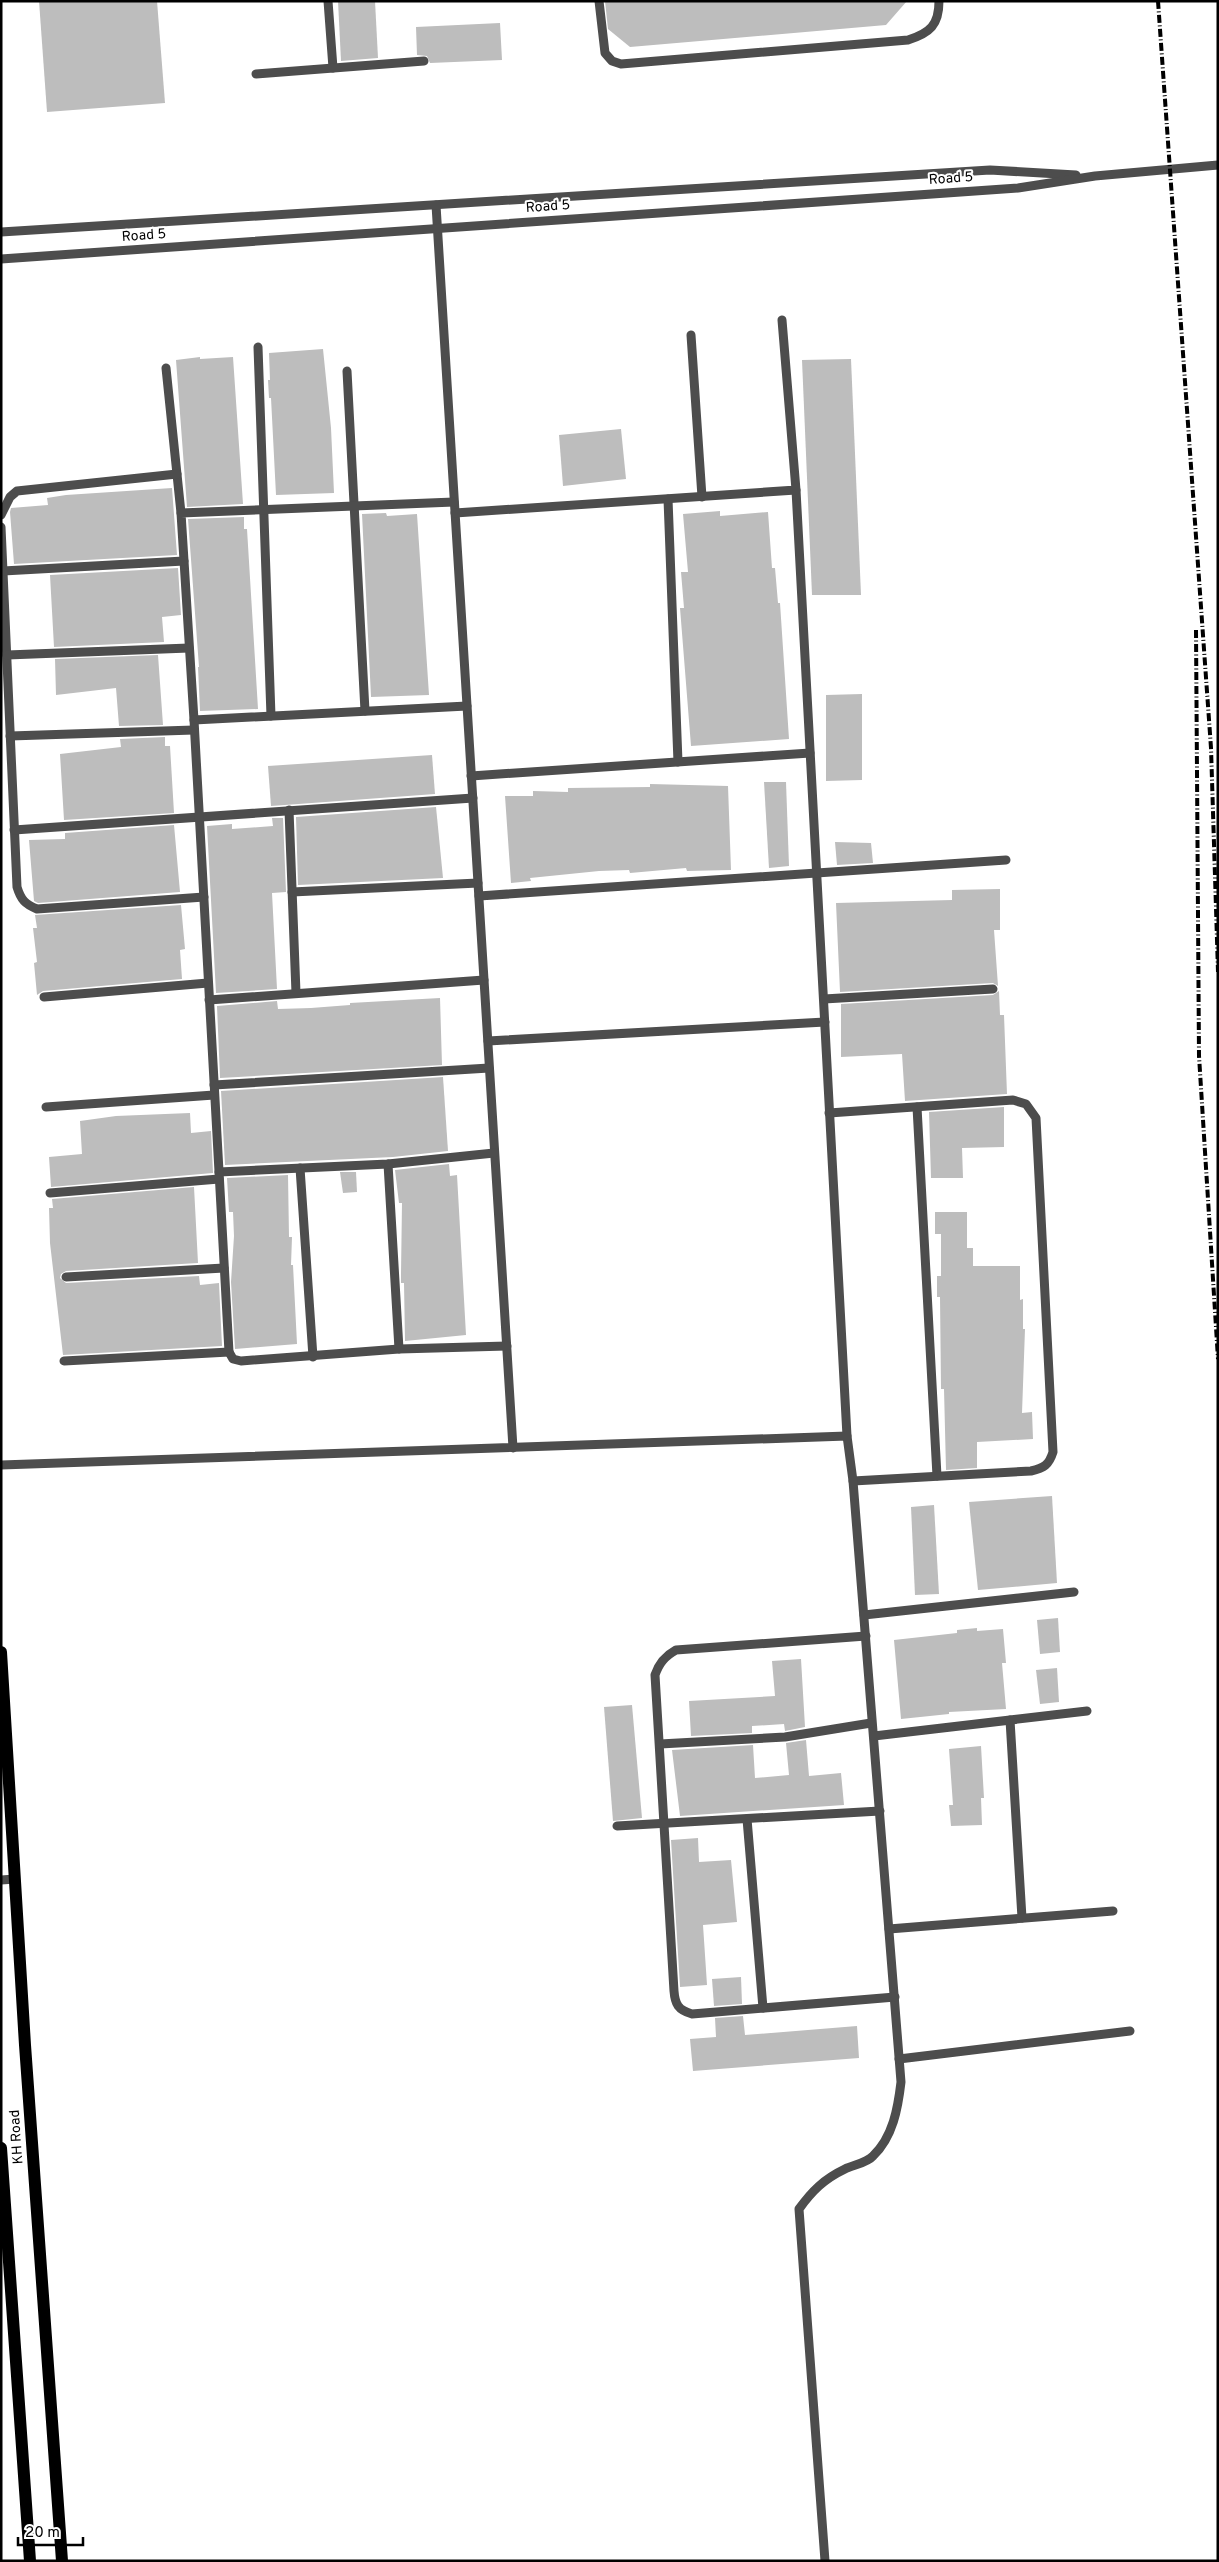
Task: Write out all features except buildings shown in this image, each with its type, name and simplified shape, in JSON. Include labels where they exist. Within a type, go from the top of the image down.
[{"type":"main road","name":"KH Road","points":[[1,1652],[62,2561]]},
{"type":"main road","name":"KH Road","points":[[1,2148],[30,2561]]},
{"type":"street","points":[[328,1],[334,68]]},
{"type":"street","points":[[599,1],[604,53],[612,61],[621,64],[908,40],[934,28],[939,13],[939,1]]},
{"type":"street","points":[[256,74],[424,61]]},
{"type":"street","name":"Road 5","points":[[1,259],[1018,188],[1095,176],[1218,166]]},
{"type":"street","name":"Road 5","points":[[1,232],[990,170],[1095,176]]},
{"type":"street","points":[[436,205],[513,1448]]},
{"type":"street","points":[[782,320],[796,490],[847,1436],[853,1481],[866,1636],[871,1723],[874,1736],[901,2082],[898,2108],[888,2136],[872,2158],[844,2169],[817,2185],[799,2209],[825,2561]]},
{"type":"street","points":[[691,335],[702,497]]},
{"type":"street","points":[[258,347],[270,716]]},
{"type":"street","points":[[166,368],[181,513],[229,1352],[233,1359],[241,1360],[399,1349],[507,1346]]},
{"type":"street","points":[[348,371],[365,711]]},
{"type":"street","points":[[1,515],[10,497],[17,491],[177,474]]},
{"type":"street","points":[[455,513],[796,490]]},
{"type":"street","points":[[668,499],[678,762]]},
{"type":"street","points":[[181,513],[454,502]]},
{"type":"street","points":[[1,527],[17,887],[24,903],[37,909],[204,897]]},
{"type":"street","points":[[3,571],[184,561]]},
{"type":"street","points":[[7,655],[189,648]]},
{"type":"street","points":[[194,720],[467,706]]},
{"type":"street","points":[[10,736],[194,730]]},
{"type":"street","points":[[471,776],[810,753]]},
{"type":"street","points":[[14,830],[199,815],[472,798]]},
{"type":"street","points":[[289,810],[296,993]]},
{"type":"street","points":[[479,896],[1006,860]]},
{"type":"street","points":[[292,892],[478,883]]},
{"type":"street","points":[[210,1000],[484,980]]},
{"type":"street","points":[[44,998],[208,982]]},
{"type":"street","points":[[824,999],[993,989]]},
{"type":"street","points":[[488,1041],[825,1022]]},
{"type":"street","points":[[214,1085],[489,1068]]},
{"type":"street","points":[[46,1107],[214,1095]]},
{"type":"street","points":[[830,1113],[1013,1100],[1026,1104],[1036,1118],[1053,1452],[1050,1462],[1043,1468],[853,1481]]},
{"type":"street","points":[[917,1107],[937,1476]]},
{"type":"street","points":[[50,1193],[300,1168],[388,1164],[494,1152]]},
{"type":"street","points":[[388,1164],[399,1349]]},
{"type":"street","points":[[300,1168],[313,1356]]},
{"type":"street","points":[[66,1277],[224,1268]]},
{"type":"street","points":[[64,1361],[229,1352]]},
{"type":"street","points":[[1,1465],[847,1436]]},
{"type":"street","points":[[864,1615],[1074,1592]]},
{"type":"street","points":[[866,1636],[676,1650],[666,1656],[655,1675],[675,2003],[682,2011],[692,2014],[894,1997]]},
{"type":"street","points":[[874,1736],[1087,1711]]},
{"type":"street","points":[[1010,1720],[1022,1918]]},
{"type":"street","points":[[660,1744],[785,1737],[871,1723]]},
{"type":"street","points":[[617,1826],[880,1811]]},
{"type":"street","points":[[747,1819],[763,2008]]},
{"type":"street","points":[[1,1880],[15,1879]]},
{"type":"street","points":[[889,1929],[1113,1911]]},
{"type":"street","points":[[899,2059],[1130,2031]]},
{"type":"railway","points":[[1158,1],[1211,748],[1218,972]]},
{"type":"railway","points":[[1196,630],[1199,1056],[1218,1359]]}]
